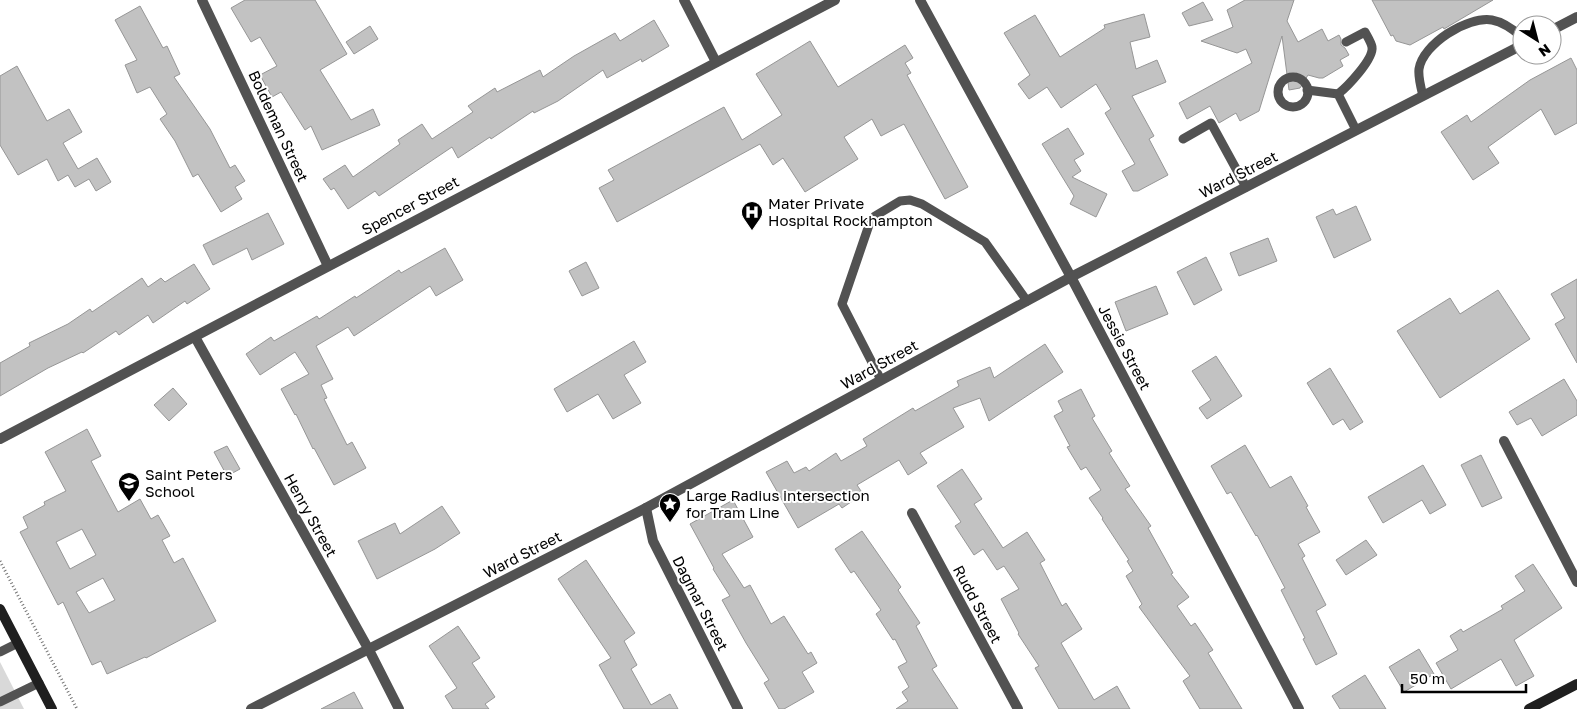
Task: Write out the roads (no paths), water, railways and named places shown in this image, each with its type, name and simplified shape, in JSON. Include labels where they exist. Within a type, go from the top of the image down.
[{"type":"street","name":"Boldeman Street","points":[[202,0],[328,266]]},
{"type":"street","points":[[684,0],[716,62]]},
{"type":"street","name":"Spencer Street","points":[[0,439],[835,0]]},
{"type":"street","name":"Jessie Street","points":[[920,0],[1071,277],[1299,709]]},
{"type":"street","points":[[1562,25],[1577,17]]},
{"type":"street","name":"Ward Street","points":[[251,709],[646,508],[1071,277],[1512,50]]},
{"type":"street","name":"Henry Street","points":[[195,337],[369,650],[399,709]]},
{"type":"street","points":[[1504,441],[1577,582]]},
{"type":"street","name":"Dagmar Street","points":[[646,508],[653,541],[738,709]]},
{"type":"street","name":"Rudd Street","points":[[912,512],[1018,709]]},
{"type":"street","points":[[0,609],[52,709]]},
{"type":"street","points":[[1529,709],[1577,684]]},
{"type":"lane","points":[[1422,96],[1418,70],[1430,46],[1472,22],[1487,20],[1502,23],[1512,30]]},
{"type":"lane","points":[[1307,90],[1338,94],[1348,85],[1370,55],[1372,47],[1365,32],[1346,42]]},
{"type":"lane","points":[[1338,94],[1356,130]]},
{"type":"lane","points":[[1183,139],[1211,124],[1246,187]]},
{"type":"lane","points":[[881,380],[842,304],[869,225],[875,216],[891,205],[900,201],[910,200],[922,204],[985,242],[1027,301]]},
{"type":"lane","points":[[0,652],[18,642]]},
{"type":"lane","points":[[0,702],[38,683]]},
{"type":"place","name":"Mater Private Hospital Rockhampton","points":[[752,231]]},
{"type":"place","name":"Saint Peters School","points":[[129,502]]},
{"type":"place","name":"Large Radius intersection for Tram Line","points":[[670,523]]}]
